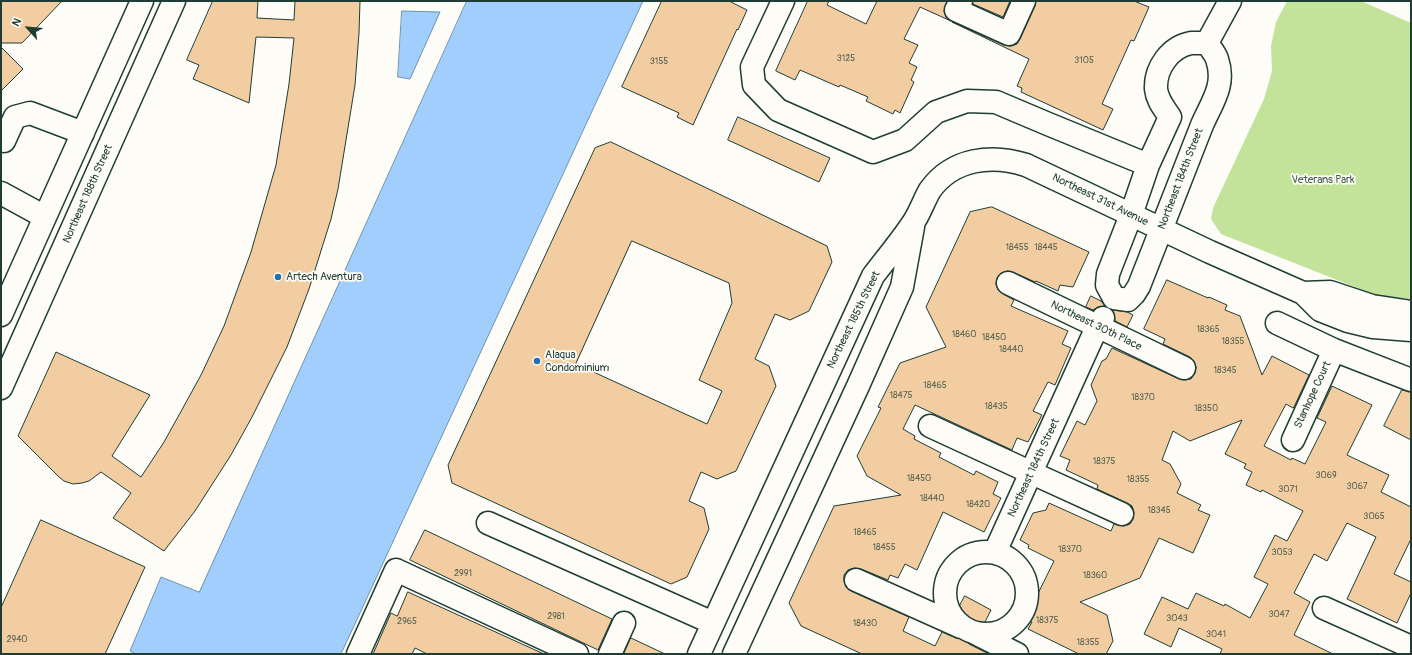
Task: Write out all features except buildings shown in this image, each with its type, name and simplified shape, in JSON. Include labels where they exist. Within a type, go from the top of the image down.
[{"type":"street","points":[[1,315],[142,1]]},
{"type":"street","name":"Northeast 188th Street","points":[[1,388],[174,1]]},
{"type":"street","points":[[782,1],[752,67],[754,85],[778,110],[873,152],[905,140],[936,112],[967,101],[996,102],[1148,164]]},
{"type":"street","points":[[961,1],[956,10],[1009,34],[1024,1]]},
{"type":"street","points":[[1106,312],[1108,274],[1131,215],[1148,164],[1170,117],[1161,104],[1156,89],[1158,74],[1165,60],[1176,49],[1190,44],[1206,43],[1230,1]]},
{"type":"street","name":"Northeast 184th Street","points":[[995,552],[1106,312],[1128,300],[1139,286],[1202,125],[1217,93],[1220,75],[1219,70],[1216,58],[1206,43]]},
{"type":"street","points":[[4,141],[15,117],[30,113],[83,133]]},
{"type":"street","points":[[70,160],[98,171]]},
{"type":"street","name":"Northeast 31st Avenue","points":[[914,222],[927,195],[936,182],[951,171],[979,160],[1007,160],[1035,168],[1210,252],[1303,292],[1330,292],[1372,306],[1411,312]]},
{"type":"street","points":[[1,193],[45,217]]},
{"type":"street","points":[[734,654],[902,287],[914,222]]},
{"type":"street","name":"Northeast 185th Street","points":[[699,654],[873,276],[914,222]]},
{"type":"street","name":"Northeast 30th Place","points":[[1008,283],[1106,312],[1184,368]]},
{"type":"street","name":"Northeast 31st Avenue","points":[[1303,292],[1320,310],[1348,321],[1373,327],[1411,330]]},
{"type":"street","points":[[1277,323],[1334,350],[1411,380]]},
{"type":"street","name":"Stanhope Court","points":[[1292,440],[1334,350]]},
{"type":"street","points":[[829,372],[858,386]]},
{"type":"street","points":[[930,426],[1122,514]]},
{"type":"street","points":[[488,523],[713,623]]},
{"type":"street","points":[[982,552],[995,552],[1005,556],[1014,562],[1021,571],[1025,581],[1027,592],[1026,603],[1022,613],[1015,622],[996,633],[985,634],[969,630],[954,619],[947,608],[944,596],[950,571],[959,562],[970,555],[982,552]]},
{"type":"street","points":[[358,654],[396,570],[576,654]]},
{"type":"street","points":[[856,580],[969,630],[1017,654]]},
{"type":"street","points":[[1324,608],[1411,647],[1408,654]]},
{"type":"street","points":[[610,654],[624,623]]},
{"type":"green space","name":"Veterans Park","points":[[1287,1],[1361,1],[1411,23],[1411,299],[1375,295],[1221,234],[1211,219],[1213,208],[1264,99],[1272,71],[1271,46],[1276,22]]},
{"type":"water","points":[[467,1],[643,1],[341,654],[136,654],[130,651],[161,577],[199,592]]},
{"type":"water","points":[[402,11],[440,12],[410,79],[398,77]]},
{"type":"place","name":"Artech Aventura","points":[[278,277]]},
{"type":"place","name":"Alaqua Condominium","points":[[537,361]]}]
